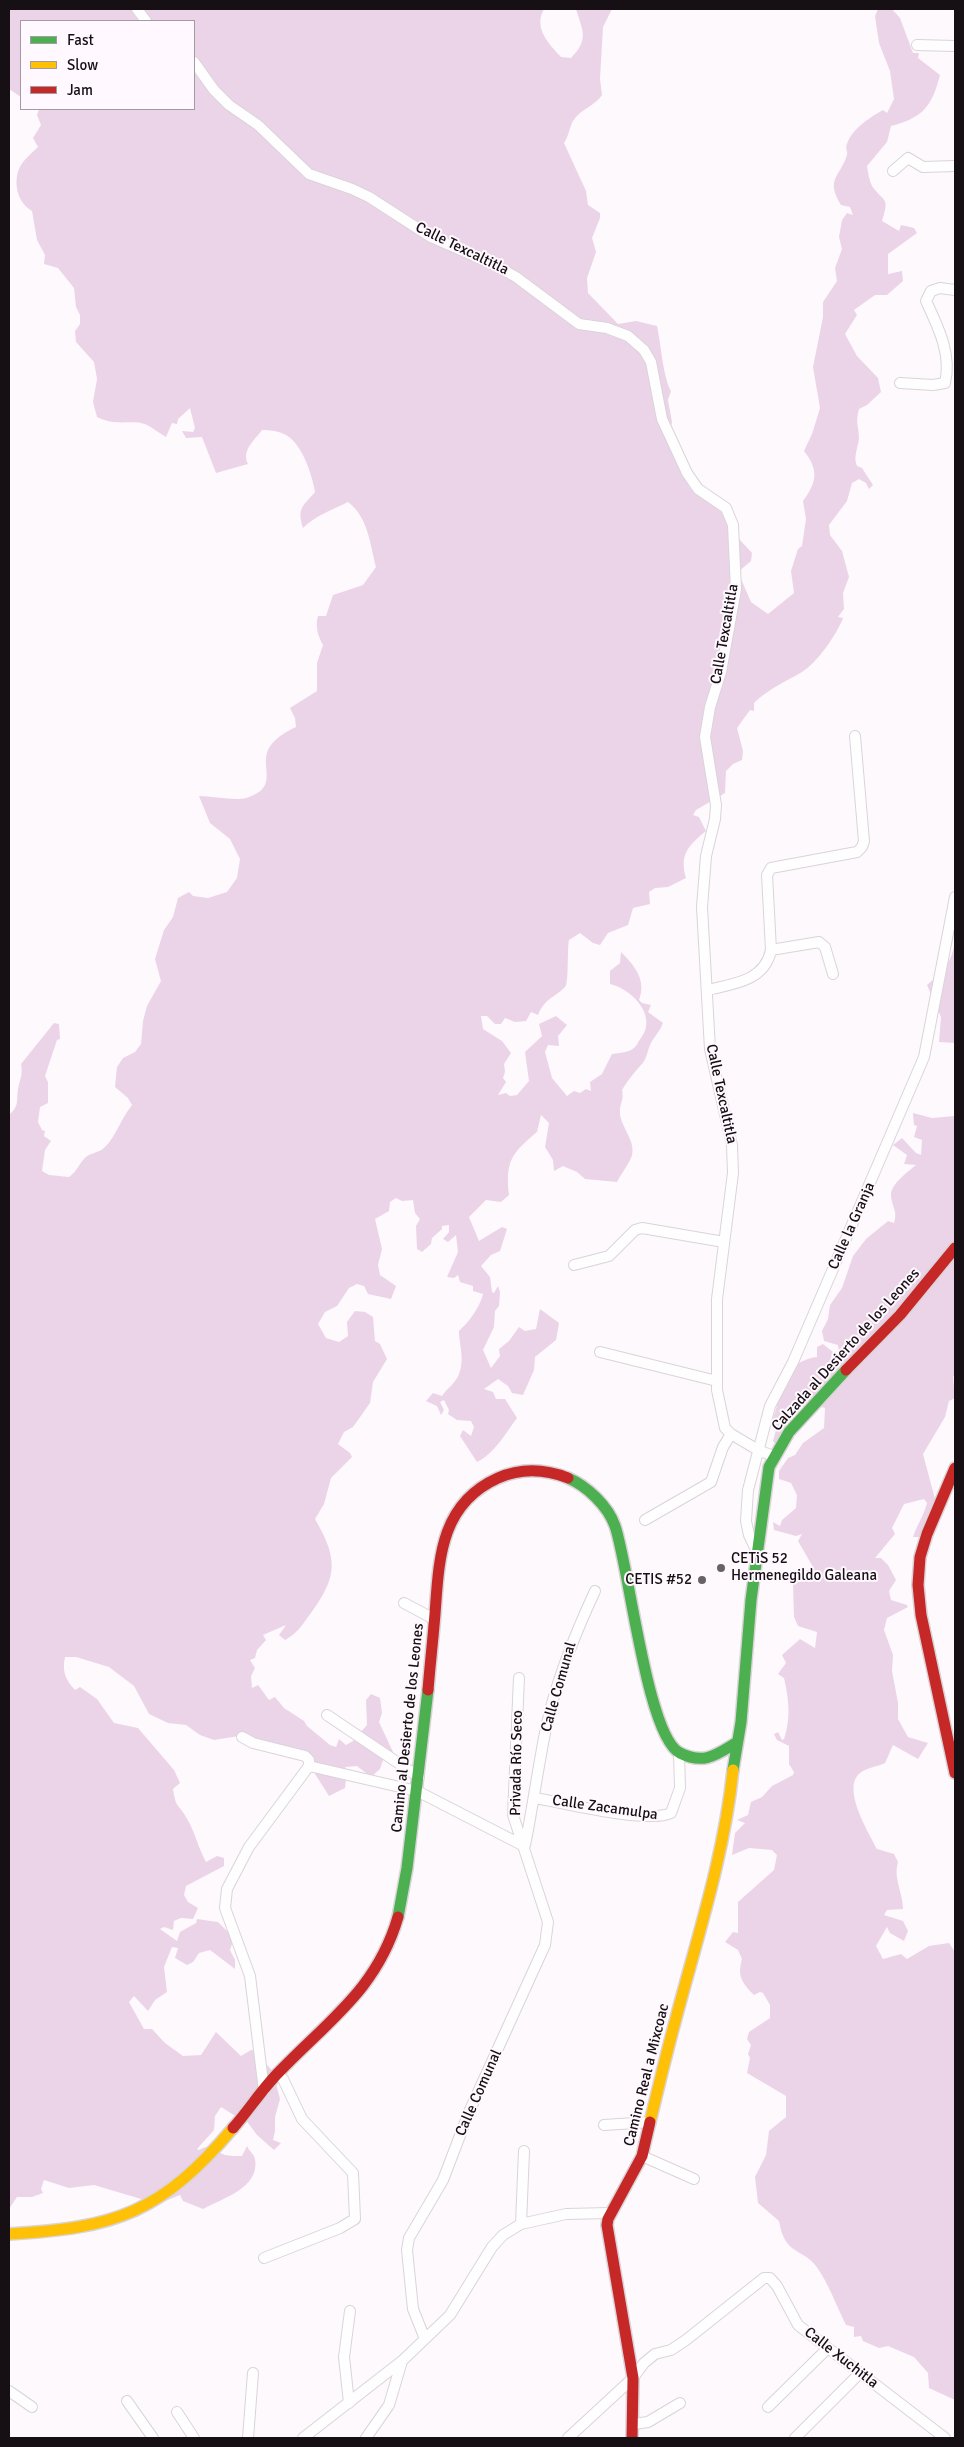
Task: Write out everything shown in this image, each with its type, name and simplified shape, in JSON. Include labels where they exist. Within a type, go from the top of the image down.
[{"type":"main road","name":"Calzada al Desierto de los Leones","points":[[736,1744],[741,1722],[756,1550],[765,1484],[773,1456],[804,1416],[894,1323],[955,1248]]},
{"type":"main road","points":[[955,1468],[920,1557],[918,1585],[921,1615],[955,1774]]},
{"type":"main road","name":"Camino al Desierto de los Leones","points":[[9,2234],[89,2226],[129,2214],[150,2204],[198,2166],[277,2074],[364,1987],[383,1957],[397,1918],[417,1791],[440,1560],[447,1533],[457,1509],[469,1494],[486,1482],[528,1470],[552,1472],[572,1480],[593,1494],[608,1512],[615,1525],[654,1706],[668,1741],[680,1752]]},
{"type":"main road","points":[[680,1752],[694,1758],[710,1758],[736,1744]]},
{"type":"main road","name":"Camino Real a Mixcoac","points":[[632,2438],[634,2424],[633,2378],[607,2225],[610,2213],[642,2156],[674,2024],[715,1879],[729,1812],[736,1744]]},
{"type":"street","points":[[137,9],[145,20]]},
{"type":"street","points":[[917,44],[955,46]]},
{"type":"street","name":"Calle Texcaltitla","points":[[195,63],[214,90],[229,105],[258,125],[309,174],[352,189],[431,237],[495,265],[516,277],[579,324],[606,328],[628,336],[644,350],[651,362],[662,419],[687,473],[698,489],[726,508],[732,525],[736,589],[721,672],[710,707],[705,737],[716,806],[715,819],[706,856],[702,907],[710,1050],[732,1145],[733,1173],[717,1298],[716,1381],[725,1428],[731,1434]]},
{"type":"street","points":[[893,172],[908,158],[924,167],[955,166]]},
{"type":"street","points":[[900,383],[933,385],[945,383],[949,368],[942,335],[926,301],[930,291],[940,288],[955,290]]},
{"type":"street","points":[[706,990],[743,982],[758,974],[769,960],[771,950],[768,871],[771,868],[857,852],[862,847],[864,841],[854,736]]},
{"type":"street","name":"Calle la Granja","points":[[756,1550],[749,1535],[746,1521],[748,1490],[770,1406],[793,1362],[924,1057],[955,897]]},
{"type":"street","points":[[771,950],[819,942],[825,947],[833,974]]},
{"type":"street","points":[[574,1265],[609,1256],[635,1230],[642,1228],[724,1242]]},
{"type":"street","points":[[600,1352],[716,1381]]},
{"type":"street","points":[[645,1520],[711,1482],[723,1447],[731,1434],[758,1450],[773,1456]]},
{"type":"street","name":"Calle Comunal","points":[[425,2339],[413,2309],[407,2250],[408,2238],[443,2180],[469,2112],[545,1945],[548,1922],[524,1846],[535,1798],[546,1727],[572,1639],[596,1591]]},
{"type":"street","points":[[404,1603],[434,1619]]},
{"type":"street","name":"Privada Río Seco","points":[[519,1678],[513,1816],[524,1846]]},
{"type":"street","points":[[327,1715],[419,1777]]},
{"type":"street","points":[[242,1737],[253,1743],[305,1756],[309,1763],[417,1791],[524,1846]]},
{"type":"street","name":"Calle Zacamulpa","points":[[535,1798],[633,1815],[665,1816],[671,1813],[680,1788],[680,1752]]},
{"type":"street","points":[[264,2090],[250,1976],[224,1908],[227,1889],[249,1847],[309,1763]]},
{"type":"street","points":[[264,2258],[340,2228],[355,2219],[353,2173],[302,2119],[283,2079],[277,2074]]},
{"type":"street","points":[[604,2125],[650,2122]]},
{"type":"street","points":[[520,2224],[524,2151]]},
{"type":"street","points":[[642,2156],[694,2179]]},
{"type":"street","points":[[302,2438],[402,2361],[450,2315],[492,2247],[503,2235],[520,2224],[566,2214],[610,2213]]},
{"type":"street","name":"Calle Xuchitla","points":[[633,2378],[644,2363],[655,2354],[671,2350],[764,2278],[770,2278],[777,2286],[798,2325],[945,2438]]},
{"type":"street","points":[[349,2403],[344,2357],[350,2312]]},
{"type":"street","points":[[768,2407],[827,2348]]},
{"type":"street","points":[[366,2438],[389,2405],[402,2361]]},
{"type":"street","points":[[248,2438],[253,2373]]},
{"type":"street","points":[[795,2438],[860,2373]]},
{"type":"street","points":[[568,2438],[633,2378]]},
{"type":"street","points":[[9,2390],[32,2407]]},
{"type":"street","points":[[127,2401],[152,2438]]},
{"type":"street","points":[[634,2424],[648,2422],[680,2403]]},
{"type":"street","points":[[177,2412],[194,2438]]},
{"type":"shaded area","points":[[9,9],[544,9],[540,23],[544,35],[561,57],[571,58],[580,46],[583,35],[576,9],[612,9],[603,27],[600,79],[602,95],[576,117],[564,143],[586,191],[588,205],[600,213],[600,218],[592,238],[596,252],[587,278],[588,293],[618,324],[636,321],[657,326],[664,369],[671,391],[668,400],[672,422],[669,437],[682,459],[689,487],[727,516],[740,540],[752,553],[751,561],[738,572],[751,602],[768,614],[794,593],[791,571],[798,549],[802,546],[806,519],[803,501],[811,488],[814,476],[812,464],[804,451],[812,434],[820,408],[813,367],[823,317],[823,302],[837,281],[835,268],[842,249],[839,237],[842,220],[847,213],[853,215],[850,207],[841,205],[836,196],[834,189],[835,178],[847,155],[846,145],[853,133],[862,124],[883,110],[887,113],[894,99],[890,71],[879,43],[875,16],[878,9],[892,9],[900,18],[913,53],[919,53],[918,58],[940,75],[929,103],[918,115],[891,126],[887,142],[867,166],[872,186],[886,203],[882,221],[899,231],[901,225],[914,228],[917,233],[888,254],[888,274],[902,271],[903,281],[887,295],[875,295],[854,310],[857,315],[845,334],[857,356],[878,378],[881,392],[867,405],[859,409],[857,418],[859,438],[856,463],[857,466],[862,468],[873,485],[869,489],[866,483],[859,479],[852,483],[847,501],[829,525],[830,535],[842,551],[849,577],[843,593],[844,609],[838,617],[843,618],[840,625],[826,648],[808,668],[759,698],[754,703],[754,711],[750,710],[737,728],[743,751],[742,760],[733,764],[726,771],[725,793],[696,810],[693,815],[699,817],[706,831],[687,851],[684,862],[686,878],[668,887],[655,888],[649,892],[650,904],[633,908],[628,925],[608,933],[600,945],[593,943],[580,933],[569,940],[565,987],[547,1001],[538,1015],[531,1012],[526,1021],[515,1022],[505,1018],[501,1024],[495,1024],[487,1016],[481,1016],[483,1029],[502,1041],[511,1053],[504,1064],[505,1072],[503,1078],[506,1082],[498,1095],[506,1093],[510,1096],[517,1095],[529,1081],[525,1052],[542,1036],[539,1024],[556,1016],[567,1025],[558,1036],[559,1046],[548,1045],[545,1052],[552,1078],[567,1096],[574,1091],[580,1093],[586,1089],[591,1091],[590,1082],[602,1074],[612,1054],[629,1051],[636,1046],[645,1030],[646,1021],[644,1013],[634,997],[627,991],[610,984],[610,971],[620,963],[621,952],[638,973],[641,986],[639,1000],[642,1003],[651,1005],[648,1012],[663,1023],[651,1043],[645,1060],[622,1090],[623,1098],[620,1115],[633,1149],[630,1161],[617,1182],[585,1179],[577,1172],[563,1166],[554,1171],[553,1160],[545,1147],[549,1123],[541,1115],[537,1132],[516,1152],[512,1159],[508,1174],[509,1195],[501,1202],[486,1200],[469,1217],[479,1241],[502,1227],[507,1229],[500,1251],[491,1255],[481,1266],[490,1277],[492,1292],[494,1293],[498,1286],[500,1292],[499,1306],[495,1311],[494,1327],[483,1350],[491,1368],[500,1356],[499,1349],[509,1341],[519,1327],[525,1331],[536,1329],[540,1309],[559,1323],[556,1340],[535,1357],[534,1370],[523,1395],[512,1393],[508,1386],[498,1379],[484,1389],[493,1392],[496,1399],[505,1399],[517,1418],[489,1454],[477,1462],[460,1436],[463,1430],[471,1436],[474,1427],[471,1421],[457,1420],[448,1414],[449,1410],[444,1400],[440,1402],[444,1410],[441,1415],[437,1406],[426,1401],[433,1393],[442,1396],[458,1377],[462,1363],[459,1331],[474,1314],[483,1294],[473,1291],[473,1286],[460,1282],[458,1275],[454,1278],[447,1277],[458,1252],[456,1235],[448,1242],[443,1239],[449,1232],[449,1225],[442,1226],[442,1229],[432,1238],[431,1244],[422,1252],[417,1249],[416,1226],[420,1219],[415,1213],[413,1200],[402,1201],[396,1198],[390,1202],[389,1211],[375,1219],[382,1249],[378,1265],[380,1275],[396,1286],[391,1299],[368,1294],[364,1286],[357,1284],[349,1288],[337,1306],[325,1312],[318,1324],[326,1338],[339,1342],[348,1336],[347,1322],[355,1311],[365,1312],[373,1317],[375,1341],[380,1344],[387,1359],[373,1382],[370,1403],[353,1427],[344,1432],[338,1444],[350,1453],[352,1457],[331,1478],[324,1504],[315,1519],[323,1533],[331,1557],[332,1567],[326,1588],[302,1625],[290,1637],[285,1640],[279,1635],[286,1625],[263,1635],[266,1640],[257,1650],[255,1658],[250,1660],[255,1668],[251,1676],[252,1688],[258,1685],[269,1700],[275,1697],[284,1708],[304,1721],[307,1726],[330,1745],[336,1747],[339,1739],[346,1745],[353,1741],[367,1725],[366,1700],[371,1694],[380,1698],[382,1713],[379,1722],[393,1752],[384,1757],[380,1769],[371,1777],[357,1766],[345,1767],[347,1771],[345,1788],[329,1796],[303,1755],[272,1749],[267,1752],[265,1748],[245,1735],[214,1740],[200,1735],[186,1725],[168,1723],[149,1714],[134,1686],[109,1667],[76,1657],[65,1657],[65,1675],[75,1690],[80,1687],[97,1699],[114,1723],[138,1728],[174,1770],[180,1783],[173,1789],[175,1800],[189,1822],[206,1862],[217,1856],[224,1858],[224,1866],[186,1886],[184,1895],[188,1902],[198,1908],[193,1919],[181,1918],[174,1921],[173,1930],[164,1927],[160,1929],[177,1941],[180,1932],[196,1923],[197,1919],[218,1922],[234,1938],[230,1950],[235,1960],[235,1969],[210,1950],[199,1953],[193,1962],[187,1965],[175,1958],[178,1948],[172,1947],[164,1967],[167,1992],[155,2000],[148,2011],[134,1996],[129,2002],[144,2029],[152,2029],[165,2043],[183,2056],[201,2055],[216,2032],[241,2056],[251,2050],[260,2051],[267,2065],[277,2075],[275,2080],[280,2099],[275,2117],[273,2140],[281,2143],[274,2150],[257,2135],[245,2119],[237,2117],[221,2107],[215,2116],[214,2130],[197,2149],[210,2147],[225,2155],[242,2156],[247,2146],[255,2159],[255,2169],[252,2178],[246,2185],[230,2196],[203,2209],[183,2201],[180,2195],[158,2204],[94,2185],[69,2188],[44,2180],[41,2189],[43,2193],[32,2197],[17,2197],[9,2209],[9,1115],[17,1103],[21,1064],[54,1023],[59,1024],[60,1039],[57,1040],[45,1076],[48,1082],[48,1103],[40,1107],[38,1122],[42,1130],[45,1131],[44,1136],[51,1141],[45,1150],[42,1171],[49,1175],[69,1177],[86,1157],[102,1150],[108,1144],[132,1105],[128,1098],[115,1087],[117,1067],[123,1058],[135,1052],[141,1044],[143,1021],[147,1006],[161,981],[155,959],[164,930],[173,917],[178,898],[189,892],[193,896],[208,898],[227,892],[237,878],[240,859],[230,839],[210,823],[199,796],[241,799],[257,793],[263,788],[267,774],[267,752],[276,739],[296,727],[295,718],[290,708],[317,691],[317,663],[323,645],[318,631],[318,616],[326,616],[333,595],[363,585],[376,567],[364,523],[355,508],[348,502],[318,517],[303,528],[302,508],[315,492],[309,468],[301,452],[292,439],[286,435],[262,430],[246,454],[248,464],[216,473],[202,437],[186,438],[182,431],[193,432],[195,428],[190,408],[178,419],[177,424],[172,423],[166,437],[145,424],[111,422],[97,417],[93,402],[97,379],[94,362],[76,342],[75,331],[80,324],[80,315],[76,307],[74,288],[58,268],[44,264],[45,255],[37,240],[32,211],[23,203],[18,193],[17,175],[19,169],[27,157],[38,147],[33,138],[41,125],[37,115],[39,110],[195,110],[195,20],[20,20],[20,96],[9,89]]},
{"type":"shaded area","points":[[955,941],[955,1043],[939,1042],[941,1017],[927,985],[946,966],[952,955]]},
{"type":"shaded area","points":[[913,1113],[932,1118],[955,1116],[955,1244],[951,1247],[955,1261],[955,1373],[953,1377],[955,1398],[949,1401],[945,1417],[923,1454],[935,1499],[922,1537],[913,1537],[927,1503],[924,1499],[904,1504],[892,1528],[895,1534],[875,1558],[881,1558],[888,1565],[896,1580],[889,1591],[891,1600],[908,1607],[887,1618],[884,1630],[893,1655],[892,1671],[898,1703],[898,1719],[908,1737],[928,1743],[918,1759],[893,1745],[885,1763],[860,1773],[855,1780],[854,1789],[858,1811],[877,1849],[894,1854],[898,1862],[897,1880],[903,1909],[887,1910],[884,1915],[903,1921],[908,1931],[904,1941],[890,1933],[887,1927],[876,1946],[883,1959],[901,1954],[907,1959],[929,1946],[949,1943],[955,1952],[955,2400],[929,2388],[928,2373],[914,2357],[888,2346],[879,2348],[863,2341],[861,2336],[854,2337],[854,2327],[846,2325],[816,2266],[789,2246],[779,2221],[758,2203],[755,2177],[766,2155],[769,2131],[786,2117],[786,2096],[747,2073],[750,2058],[748,2054],[751,2045],[747,2039],[749,2032],[770,2018],[770,2005],[763,1993],[760,1992],[754,1995],[746,1987],[740,1975],[742,1959],[738,1950],[725,1942],[733,1932],[738,1933],[738,1902],[774,1870],[777,1855],[772,1850],[749,1848],[732,1855],[735,1833],[745,1823],[737,1820],[748,1815],[751,1802],[762,1797],[772,1786],[793,1775],[794,1772],[789,1764],[789,1746],[777,1740],[774,1734],[778,1732],[782,1740],[784,1739],[788,1724],[786,1686],[784,1678],[778,1674],[786,1663],[782,1655],[800,1639],[815,1648],[817,1632],[798,1626],[794,1617],[793,1583],[802,1573],[813,1567],[798,1541],[802,1534],[796,1536],[774,1530],[773,1522],[780,1526],[782,1520],[796,1508],[797,1495],[791,1483],[779,1479],[779,1471],[788,1458],[795,1455],[803,1443],[824,1428],[825,1408],[807,1403],[781,1451],[773,1441],[776,1430],[773,1418],[777,1406],[776,1385],[793,1366],[817,1357],[817,1347],[823,1344],[833,1352],[830,1361],[840,1361],[838,1345],[824,1341],[822,1331],[828,1319],[830,1305],[842,1288],[853,1256],[866,1239],[888,1221],[894,1223],[895,1215],[891,1192],[900,1179],[916,1165],[904,1164],[907,1155],[893,1145],[902,1138],[916,1153],[921,1155],[922,1140],[914,1137],[917,1126],[914,1125]]},
{"type":"traffic: fast","points":[[733,1770],[741,1722],[751,1600],[769,1467],[789,1432],[846,1370]]},
{"type":"traffic: fast","points":[[568,1478],[596,1497],[607,1511],[615,1526],[649,1685],[658,1716],[668,1740],[680,1753],[696,1758],[716,1755],[736,1743]]},
{"type":"traffic: fast","points":[[398,1917],[407,1868],[428,1690]]},
{"type":"traffic: slow","points":[[650,2122],[716,1866],[729,1802],[733,1770]]},
{"type":"traffic: slow","points":[[9,2234],[80,2227],[109,2220],[135,2210],[159,2197],[183,2179],[233,2128]]},
{"type":"traffic: jam","points":[[846,1370],[900,1315],[955,1248]]},
{"type":"traffic: jam","points":[[955,1468],[927,1534],[920,1557],[918,1585],[921,1615],[955,1773]]},
{"type":"traffic: jam","points":[[428,1690],[441,1554],[446,1535],[464,1502],[479,1489],[498,1478],[515,1473],[542,1471],[568,1478]]},
{"type":"traffic: jam","points":[[233,2128],[273,2079],[333,2019],[364,1984],[378,1964],[389,1942],[398,1917]]},
{"type":"traffic: jam","points":[[632,2438],[633,2378],[607,2225],[608,2219],[642,2156],[650,2122]]},
{"type":"place","name":"CETiS 52 Hermenegildo Galeana","points":[[721,1568]]},
{"type":"place","name":"CETIS #52","points":[[702,1580]]}]
